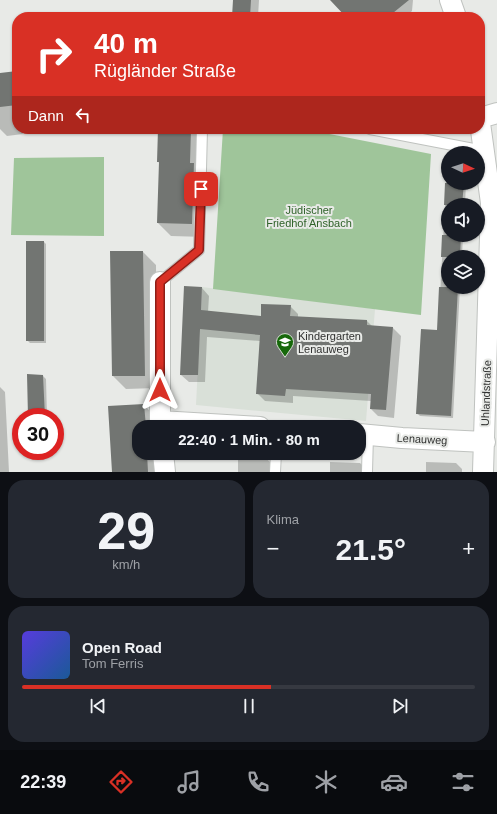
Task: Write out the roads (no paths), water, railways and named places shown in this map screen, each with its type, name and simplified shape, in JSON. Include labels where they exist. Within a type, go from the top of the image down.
[{"type":"street","points":[[450,0],[454,12]]},
{"type":"street","points":[[485,117],[497,113]]},
{"type":"street","name":"Uhlandstraße","points":[[482,134],[483,146]]},
{"type":"street","name":"Uhlandstraße","points":[[483,472],[491,203],[485,158]]},
{"type":"street","points":[[160,282],[160,420]]},
{"type":"street","name":"Lenauweg","points":[[366,435],[485,442]]},
{"type":"street","points":[[164,460],[165,472]]},
{"type":"lane","points":[[160,282],[199,250],[202,134]]},
{"type":"lane","points":[[396,134],[458,146]]},
{"type":"lane","points":[[366,454],[368,472]]},
{"type":"lane","points":[[275,472],[276,460]]},
{"type":"place","name":"Kindergarten Lenauweg","points":[[285,357]]},
{"type":"park label","name":"Jüdischer Friedhof Ansbach","points":[[309,216]]}]
